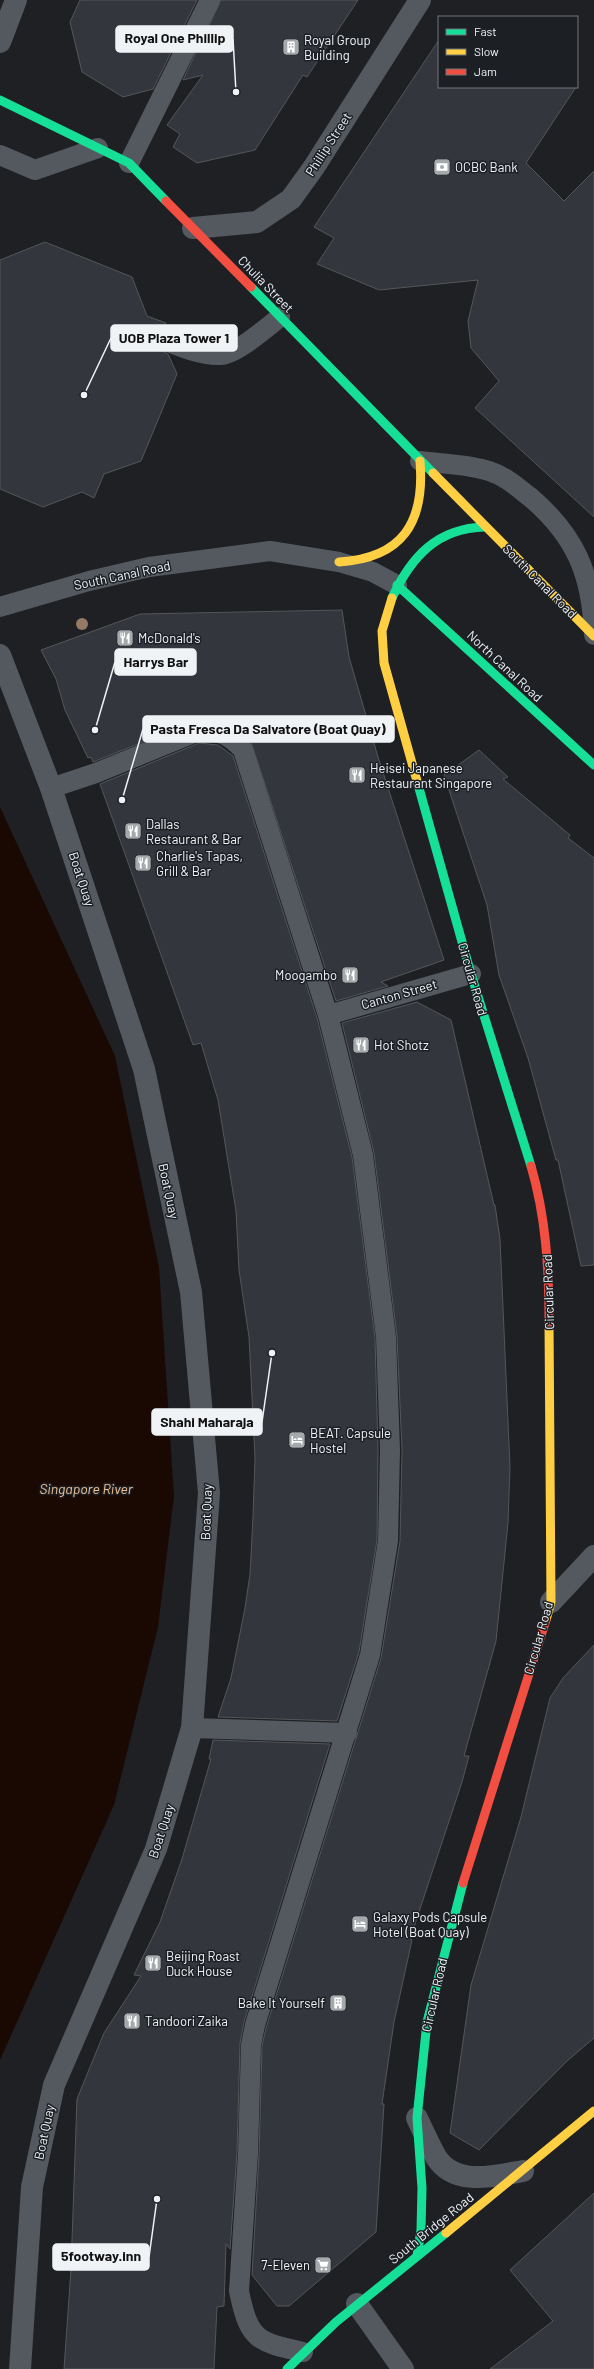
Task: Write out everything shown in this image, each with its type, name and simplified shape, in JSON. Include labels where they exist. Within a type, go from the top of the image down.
[{"type":"street","points":[[0,42],[16,0]]},
{"type":"street","name":"Phillip Street","points":[[193,228],[257,222],[291,199],[314,167],[420,0]]},
{"type":"street","name":"Chulia Street","points":[[0,100],[128,164],[193,228],[485,527]]},
{"type":"street","points":[[339,562],[358,562],[376,557],[392,548],[406,534],[415,518],[421,500],[420,461]]},
{"type":"street","name":"Circular Road","points":[[417,2256],[421,2230],[422,2188],[417,2118],[423,2050],[434,1990],[462,1887],[551,1602],[549,1280],[545,1228],[540,1200],[471,974],[384,662],[381,642],[383,627],[397,585],[420,555],[433,542],[449,533],[467,528],[485,527]]},
{"type":"street","name":"South Canal Road","points":[[485,527],[594,635]]},
{"type":"street","name":"North Canal Road","points":[[397,585],[594,765]]},
{"type":"street","name":"Boat Quay","points":[[0,655],[51,788],[144,1069],[191,1292],[209,1493],[192,1728],[156,1849],[54,2085],[32,2187],[20,2369]]},
{"type":"street","points":[[551,1602],[594,1556]]},
{"type":"street","name":"South Bridge Road","points":[[287,2369],[303,2352],[357,2304],[523,2171],[594,2111]]},
{"type":"street","points":[[417,2118],[437,2158],[452,2174],[482,2178],[523,2171]]},
{"type":"street","points":[[357,2304],[403,2369]]},
{"type":"lane","points":[[128,164],[210,0]]},
{"type":"lane","points":[[0,155],[35,170],[98,148]]},
{"type":"lane","points":[[159,338],[186,349],[222,356],[257,337],[280,317]]},
{"type":"lane","points":[[420,461],[489,471],[514,484],[548,513],[566,533],[581,565],[590,591],[594,635]]},
{"type":"lane","name":"South Canal Road","points":[[0,607],[89,581],[149,567],[270,551],[339,562],[372,572],[397,585]]},
{"type":"lane","points":[[51,788],[96,773],[196,732],[207,730],[220,732],[233,738],[243,750],[328,1015],[364,1154],[386,1337],[390,1450],[388,1542],[379,1609],[370,1655],[347,1733],[267,1979],[251,2045],[248,2154],[239,2291],[244,2314],[255,2335],[269,2344],[303,2352]]},
{"type":"lane","name":"Canton Street","points":[[328,1015],[471,974]]},
{"type":"lane","points":[[192,1728],[347,1733]]},
{"type":"water","name":"Singapore River","points":[[0,807],[115,1056],[159,1267],[174,1496],[158,1627],[114,1805],[0,2060]]},
{"type":"building","points":[[80,0],[197,0],[153,89],[123,97],[82,72],[70,22]]},
{"type":"building","points":[[221,0],[358,0],[307,77],[303,75],[255,150],[197,163],[173,147],[180,134],[167,125],[203,75],[183,80]]},
{"type":"building","points":[[438,41],[438,88],[575,88],[526,163],[564,201],[594,171],[594,517],[475,408],[499,381],[471,348],[468,321],[478,280],[379,290],[317,264],[334,238],[314,227]]},
{"type":"building","points":[[45,242],[132,277],[147,316],[166,323],[164,328],[157,327],[149,333],[150,345],[168,354],[177,374],[141,461],[104,474],[94,498],[82,492],[43,507],[0,489],[0,260]]},
{"type":"building","points":[[342,610],[349,657],[378,757],[444,960],[381,982],[388,986],[336,1001],[251,742],[239,731],[226,723],[212,720],[195,721],[93,762],[91,757],[88,758],[65,710],[56,679],[41,650],[140,614]]},
{"type":"building","points":[[199,743],[218,745],[233,756],[317,1018],[352,1157],[375,1338],[378,1450],[377,1540],[359,1652],[337,1721],[218,1717],[231,1678],[245,1608],[250,1574],[253,1517],[255,1458],[249,1337],[239,1270],[236,1211],[218,1100],[201,1043],[193,1045],[100,784]]},
{"type":"building","points":[[479,750],[508,777],[503,779],[570,835],[568,838],[594,858],[594,1265],[581,1266],[558,1160],[556,1160],[528,1058],[499,975],[487,905],[444,775]]},
{"type":"building","points":[[417,1002],[451,1020],[495,1205],[500,1239],[510,1467],[508,1523],[496,1641],[464,1756],[469,1756],[462,1782],[410,1939],[412,1940],[394,2022],[382,2104],[384,2104],[376,2232],[289,2306],[277,2306],[252,2275],[259,2155],[262,2046],[266,2028],[381,1658],[400,1541],[402,1450],[397,1336],[374,1153],[342,1023]]},
{"type":"building","points":[[594,1645],[594,2038],[567,2061],[479,2150],[450,2133],[471,1985],[521,1817],[550,1698],[563,1678]]},
{"type":"building","points":[[213,1740],[330,1744],[244,2022],[240,2043],[237,2153],[230,2249],[226,2244],[224,2306],[217,2307],[214,2369],[64,2369],[71,2269],[77,2099],[104,2033],[141,1976],[134,1975],[160,1922],[182,1859],[211,1759],[209,1759]]},
{"type":"building","points":[[594,2193],[594,2369],[490,2369],[553,2321],[510,2270]]},
{"type":"traffic: fast","points":[[0,100],[129,163],[166,201]]},
{"type":"traffic: fast","points":[[251,287],[433,473]]},
{"type":"traffic: fast","points":[[392,598],[399,583],[417,558],[439,539],[468,529],[485,527]]},
{"type":"traffic: fast","points":[[397,585],[594,765]]},
{"type":"traffic: fast","points":[[417,781],[471,974],[531,1166]]},
{"type":"traffic: fast","points":[[417,2256],[421,2230],[422,2188],[417,2118],[427,2022],[463,1883]]},
{"type":"traffic: fast","points":[[287,2369],[336,2322],[446,2233]]},
{"type":"traffic: slow","points":[[339,562],[361,559],[379,553],[394,544],[405,533],[413,519],[418,502],[421,483],[420,461]]},
{"type":"traffic: slow","points":[[433,473],[594,636]]},
{"type":"traffic: slow","points":[[392,598],[382,631],[384,663],[417,781]]},
{"type":"traffic: slow","points":[[546,1620],[551,1602],[549,1322]]},
{"type":"traffic: slow","points":[[446,2233],[594,2111]]},
{"type":"traffic: jam","points":[[166,201],[251,287]]},
{"type":"traffic: jam","points":[[531,1166],[540,1204],[546,1243],[549,1322]]},
{"type":"traffic: jam","points":[[463,1883],[546,1620]]},
{"type":"place","name":"Royal Group Building","points":[[291,47]]},
{"type":"place","name":"Royal One Phillip","points":[[236,92]]},
{"type":"place","name":"OCBC Bank","points":[[442,167]]},
{"type":"place","name":"UOB Plaza Tower 1","points":[[84,395]]},
{"type":"place","name":"McDonald's","points":[[125,638]]},
{"type":"place","name":"Harrys Bar","points":[[95,730]]},
{"type":"place","name":"Heisei Japanese Restaurant Singapore","points":[[357,775]]},
{"type":"place","name":"Pasta Fresca Da Salvatore (Boat Quay)","points":[[122,800]]},
{"type":"place","name":"Dallas Restaurant & Bar","points":[[133,831]]},
{"type":"place","name":"Charlie's Tapas, Grill & Bar","points":[[143,863]]},
{"type":"place","name":"Moogambo","points":[[350,975]]},
{"type":"place","name":"Hot Shotz","points":[[361,1045]]},
{"type":"place","name":"Shahi Maharaja","points":[[272,1353]]},
{"type":"place","name":"BEAT. Capsule Hostel","points":[[297,1440]]},
{"type":"place","name":"Galaxy Pods Capsule Hotel (Boat Quay)","points":[[360,1924]]},
{"type":"place","name":"Beijing Roast Duck House","points":[[153,1963]]},
{"type":"place","name":"Bake It Yourself","points":[[338,2003]]},
{"type":"place","name":"Tandoori Zaika","points":[[132,2021]]},
{"type":"place","name":"5footway.inn","points":[[157,2199]]},
{"type":"place","name":"7-Eleven","points":[[323,2265]]}]
